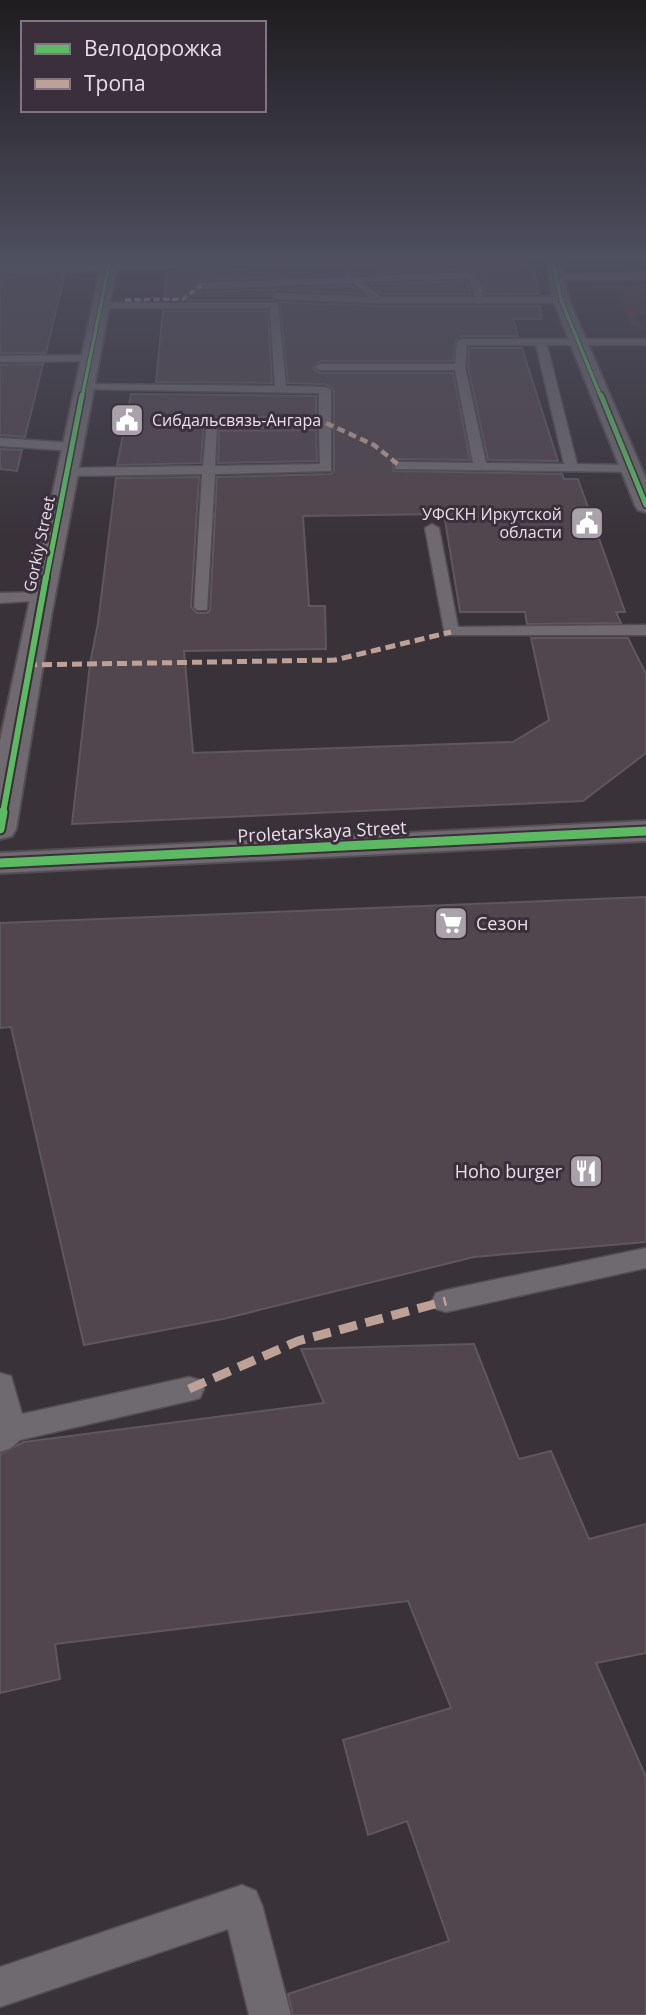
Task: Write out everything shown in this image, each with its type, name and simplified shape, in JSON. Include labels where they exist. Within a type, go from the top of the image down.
[{"type":"street","name":"Gorkiy Street","points":[[0,829],[27,665],[69,472],[92,350]]},
{"type":"street","points":[[582,350],[646,504]]},
{"type":"street","name":"Proletarskaya Street","points":[[0,863],[646,831]]},
{"type":"lane","points":[[278,350],[281,390]]},
{"type":"lane","points":[[461,350],[460,367],[480,467]]},
{"type":"lane","points":[[543,350],[572,469]]},
{"type":"lane","points":[[0,359],[90,358]]},
{"type":"lane","points":[[320,367],[460,367]]},
{"type":"lane","points":[[69,472],[326,468],[325,390],[86,387]]},
{"type":"lane","points":[[202,607],[211,424],[326,422]]},
{"type":"lane","points":[[0,442],[74,447]]},
{"type":"lane","points":[[400,466],[632,470]]},
{"type":"lane","points":[[432,528],[451,632],[646,630]]},
{"type":"lane","points":[[0,598],[42,597]]},
{"type":"lane","points":[[446,1301],[646,1258]]},
{"type":"lane","points":[[0,1385],[5,1434],[189,1389]]},
{"type":"lane","points":[[0,1987],[242,1905],[270,2015]]},
{"type":"building","points":[[0,350],[47,350],[46,353],[0,353]]},
{"type":"building","points":[[159,350],[270,350],[272,383],[156,382]]},
{"type":"building","points":[[285,350],[455,350],[453,361],[320,361],[313,368],[320,373],[453,373],[470,460],[399,459],[393,461],[393,471],[562,474],[564,479],[578,479],[625,612],[616,612],[621,623],[527,624],[525,612],[460,612],[444,514],[303,516],[309,606],[325,606],[326,649],[184,651],[193,753],[513,742],[549,720],[531,638],[628,638],[646,674],[646,753],[583,801],[72,824],[90,664],[98,623],[116,478],[199,477],[191,607],[197,613],[207,613],[210,610],[217,477],[331,474],[334,471],[334,390],[325,384],[288,383]]},
{"type":"building","points":[[469,350],[523,350],[558,461],[488,460],[468,367]]},
{"type":"building","points":[[43,364],[25,437],[0,435],[0,365]]},
{"type":"building","points":[[131,394],[316,396],[316,416],[207,418],[204,421],[201,463],[117,465]]},
{"type":"building","points":[[316,430],[317,461],[218,463],[219,431]]},
{"type":"building","points":[[0,449],[22,450],[17,471],[0,469]]},
{"type":"building","points":[[646,897],[646,1242],[474,1257],[223,1319],[84,1345],[11,1027],[0,1028],[0,923]]},
{"type":"building","points":[[474,1344],[519,1459],[551,1451],[589,1539],[646,1524],[646,1653],[596,1663],[646,1777],[646,2015],[293,2015],[288,1994],[449,1941],[407,1821],[368,1835],[343,1740],[451,1708],[408,1601],[55,1644],[60,1679],[0,1693],[0,1454],[24,1442],[324,1403],[301,1349]]},
{"type":"marked path","points":[[326,423],[374,445],[400,466]]},
{"type":"marked path","points":[[27,665],[335,660],[451,632]]},
{"type":"marked path","points":[[189,1389],[298,1341],[446,1301]]},
{"type":"cycle path","points":[[0,829],[38,617],[92,350]]},
{"type":"cycle path","points":[[582,350],[646,505]]},
{"type":"cycle path","points":[[0,863],[646,831]]},
{"type":"place","name":"Сибдальсвязь-Ангара","points":[[127,420]]},
{"type":"place","name":"УФСКН Иркутской области","points":[[587,523]]},
{"type":"place","name":"Сезон","points":[[451,923]]},
{"type":"place","name":"Hoho burger","points":[[586,1171]]}]
